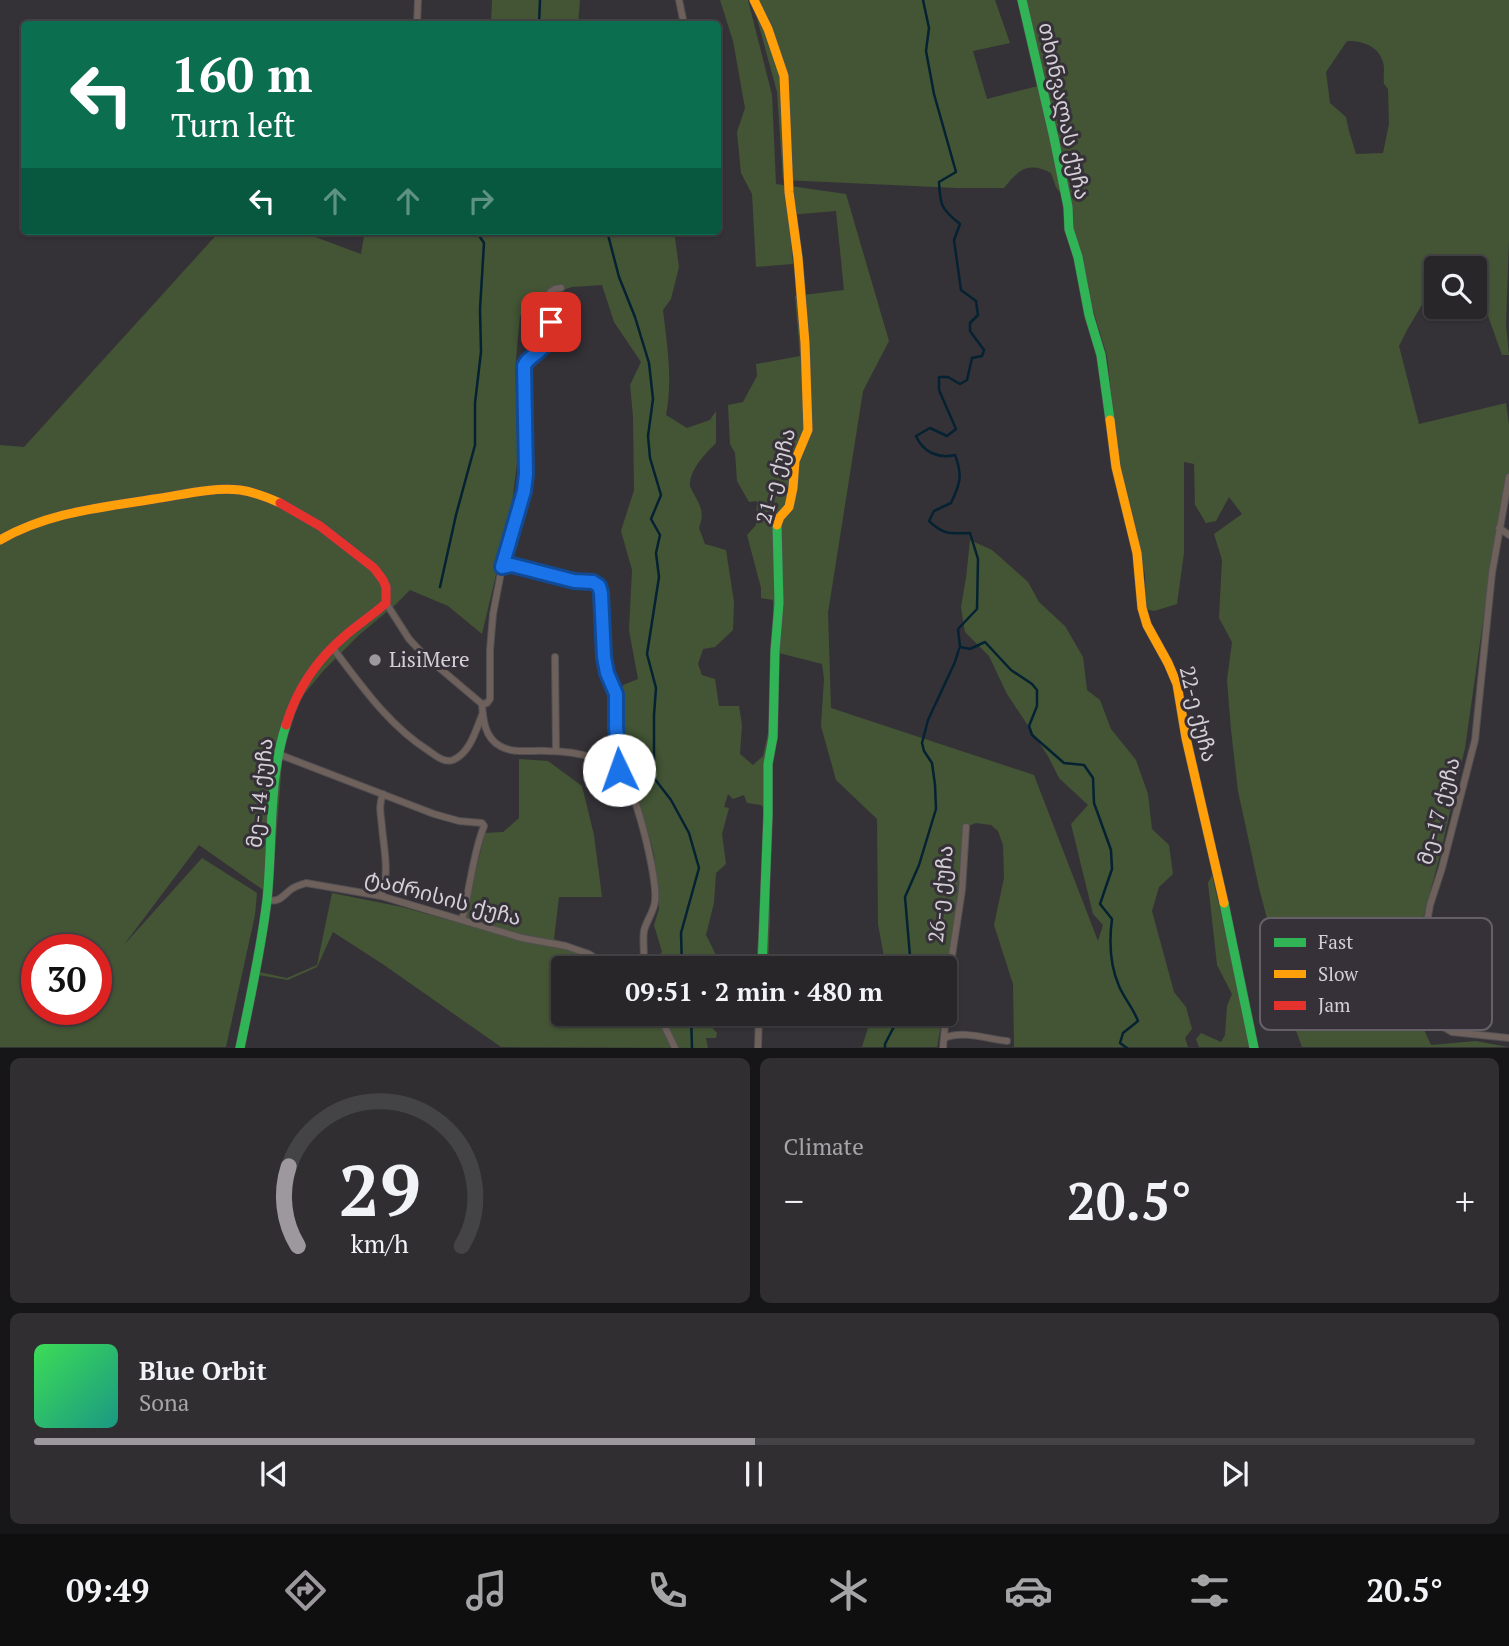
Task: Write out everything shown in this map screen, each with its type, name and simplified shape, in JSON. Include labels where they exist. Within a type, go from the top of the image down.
[{"type":"street","points":[[417,21],[418,0]]},
{"type":"street","points":[[679,0],[683,21]]},
{"type":"street","name":"21-ე ქუჩა","points":[[754,0],[768,29],[784,76],[789,192],[799,258],[805,343],[808,430],[795,461],[789,507],[780,517],[777,527],[779,603],[773,737],[768,764],[763,956]]},
{"type":"street","name":"თხინვალას ქუჩა","points":[[1022,0],[1054,138],[1068,207],[1069,229]]},
{"type":"street","name":"22-ე ქუჩა","points":[[1069,229],[1101,355],[1116,467],[1137,553],[1142,608],[1147,625],[1177,684],[1186,738],[1254,1048]]},
{"type":"street","points":[[482,704],[490,699],[491,632],[502,567],[525,483],[524,366],[527,359],[542,349],[550,338],[549,301],[551,292],[561,288]]},
{"type":"street","name":"მე-17 ქუჩა","points":[[1428,918],[1475,740],[1492,573],[1509,477]]},
{"type":"street","points":[[0,540],[26,525],[65,514],[213,490],[251,492],[292,508],[374,568],[387,587],[386,603],[409,639],[482,704],[482,715],[489,737],[499,746],[509,750],[556,751],[583,755],[619,770],[639,813],[650,856],[656,899],[645,928],[644,956]]},
{"type":"street","points":[[1499,528],[1509,535]]},
{"type":"street","points":[[502,567],[512,565],[574,581],[593,582],[599,586],[604,657],[616,694],[619,770]]},
{"type":"street","name":"მე-14 ქუჩა","points":[[240,1048],[267,900],[278,754],[289,711],[319,661],[386,603]]},
{"type":"street","points":[[332,647],[391,722],[420,746],[445,761],[451,761],[465,750],[482,715]]},
{"type":"street","points":[[555,657],[556,751]]},
{"type":"street","points":[[278,754],[447,817],[483,824],[462,920]]},
{"type":"street","points":[[381,896],[386,868],[379,810],[383,794]]},
{"type":"street","name":"26-ე ქუჩა","points":[[943,1048],[950,970],[962,890],[965,827]]},
{"type":"street","name":"ტაძრისის ქუჩა","points":[[267,900],[282,899],[289,890],[306,883],[381,896],[522,938],[566,946],[592,956]]},
{"type":"street","points":[[663,1026],[675,1048]]},
{"type":"street","points":[[758,1048],[759,1026]]},
{"type":"street","name":"მე-17 ქუჩა","points":[[1448,1030],[1509,1038]]},
{"type":"street","points":[[944,1038],[962,1035],[1007,1041]]},
{"type":"green space","points":[[492,0],[580,0],[578,21],[491,21]]},
{"type":"green space","points":[[720,0],[748,0],[772,95],[776,184],[846,194],[889,341],[863,391],[828,613],[831,708],[1034,775],[1098,941],[1103,925],[1093,914],[1071,824],[1088,805],[1059,778],[1048,756],[1007,694],[989,656],[965,632],[961,607],[970,540],[992,550],[1028,582],[1039,602],[1065,626],[1083,657],[1087,690],[1100,700],[1111,729],[1136,760],[1148,794],[1152,829],[1169,845],[1173,874],[1159,887],[1152,911],[1174,992],[1186,1007],[1192,1029],[1185,1038],[1188,1047],[1014,1047],[1013,984],[994,925],[1004,878],[1003,845],[998,831],[991,825],[976,823],[963,828],[952,956],[884,956],[878,924],[877,819],[836,780],[821,726],[824,679],[822,664],[779,653],[770,767],[768,956],[757,956],[765,809],[761,805],[747,803],[744,795],[733,799],[728,794],[724,807],[729,808],[722,834],[726,864],[716,873],[714,903],[706,935],[716,956],[659,956],[662,952],[654,925],[659,909],[654,854],[642,811],[626,775],[616,724],[623,685],[638,679],[629,630],[632,570],[621,531],[634,490],[630,385],[641,362],[614,322],[602,285],[572,287],[532,301],[520,316],[515,370],[520,440],[511,511],[482,634],[448,606],[410,590],[359,635],[300,699],[283,750],[274,865],[259,972],[287,978],[317,965],[332,893],[402,907],[463,924],[485,833],[503,832],[519,818],[519,759],[548,761],[582,786],[594,835],[602,897],[559,897],[554,939],[591,951],[598,956],[551,956],[551,1026],[711,1026],[717,1033],[716,1038],[706,1038],[708,1048],[501,1047],[333,932],[317,967],[288,980],[258,975],[269,894],[199,845],[123,946],[202,858],[257,893],[255,915],[226,1047],[0,1047],[0,445],[24,447],[216,235],[310,235],[361,254],[364,235],[675,235],[679,267],[671,299],[663,310],[669,376],[666,415],[687,428],[710,420],[716,411],[716,443],[695,468],[690,486],[701,508],[699,528],[705,544],[726,550],[734,602],[733,630],[715,647],[703,649],[698,664],[702,675],[715,679],[719,706],[739,706],[742,725],[740,754],[753,765],[763,756],[773,710],[773,600],[761,598],[761,588],[747,535],[756,525],[757,501],[749,502],[737,481],[735,453],[730,444],[728,405],[743,402],[757,376],[756,364],[800,356],[795,296],[844,290],[836,211],[789,215],[793,264],[756,267],[752,194],[741,173],[737,132],[745,108],[733,41]]},
{"type":"green space","points":[[752,0],[995,0],[1010,43],[973,51],[987,99],[1038,86],[1063,197],[1051,173],[1036,168],[1019,172],[1004,188],[783,180],[777,92]]},
{"type":"green space","points":[[1025,0],[1509,0],[1509,240],[1506,325],[1509,355],[1502,355],[1487,313],[1487,256],[1424,256],[1424,301],[1399,346],[1419,424],[1506,403],[1509,425],[1509,473],[1493,551],[1465,748],[1423,918],[1267,918],[1238,791],[1227,680],[1232,642],[1219,618],[1222,560],[1214,534],[1242,514],[1229,497],[1216,521],[1206,523],[1195,505],[1194,464],[1184,462],[1184,553],[1177,604],[1154,611],[1146,609],[1145,575],[1118,455],[1107,356],[1087,290],[1074,233],[1073,210]],"holes":[[[1347,41],[1374,48],[1381,56],[1384,67],[1389,124],[1383,153],[1356,154],[1346,117],[1330,103],[1326,72]]]},
{"type":"green space","points":[[1212,875],[1252,1047],[1199,1047],[1196,1039],[1201,1033],[1221,1042],[1225,1035],[1227,1006],[1232,994],[1217,965],[1208,883]]},
{"type":"green space","points":[[869,1026],[941,1026],[937,1047],[862,1047]]},
{"type":"green space","points":[[1296,1030],[1424,1030],[1431,1045],[1476,1041],[1508,1047],[1302,1047]]},
{"type":"waterway","points":[[539,21],[540,0]]},
{"type":"waterway","points":[[923,0],[929,28],[926,51],[934,94],[956,172],[939,182],[940,196],[945,210],[960,224],[954,240],[961,290],[976,301],[978,315],[970,323],[970,331],[984,350],[982,356],[972,358],[967,380],[960,384],[948,377],[939,377],[939,390],[956,429],[947,436],[930,428],[916,436],[932,453],[955,455],[960,474],[951,503],[934,511],[929,521],[944,531],[970,533],[978,559],[977,609],[958,629],[960,647],[970,649],[985,642],[1011,670],[1032,684],[1037,690],[1037,706],[1029,726],[1032,735],[1064,763],[1084,765],[1093,778],[1094,803],[1111,850],[1112,869],[1100,904],[1112,919],[1111,953],[1116,978],[1138,1021],[1123,1033],[1120,1043],[1127,1048]]},
{"type":"waterway","points":[[440,587],[475,445],[484,243],[479,235]]},
{"type":"waterway","points":[[608,235],[619,277],[649,363],[653,399],[648,436],[650,458],[661,495],[651,519],[660,535],[656,553],[659,577],[647,654],[656,688],[654,778],[671,800],[689,833],[699,868],[681,933],[682,956]]},
{"type":"waterway","points":[[910,956],[905,897],[919,865],[936,809],[932,763],[922,743],[928,720],[959,649]]},
{"type":"waterway","points":[[691,1026],[692,1048]]},
{"type":"waterway","points":[[885,1048],[894,1026]]},
{"type":"traffic: fast","points":[[1022,0],[1054,138],[1068,207],[1069,229],[1101,355],[1110,420]]},
{"type":"traffic: fast","points":[[762,956],[768,764],[773,737],[779,603],[777,525]]},
{"type":"traffic: fast","points":[[240,1048],[265,919],[276,768],[286,725]]},
{"type":"traffic: fast","points":[[1224,903],[1254,1048]]},
{"type":"traffic: slow","points":[[754,0],[768,29],[784,76],[789,192],[805,343],[808,430],[795,461],[789,507],[777,525]]},
{"type":"traffic: slow","points":[[1110,420],[1116,467],[1137,553],[1142,608],[1147,625],[1177,684],[1186,738],[1224,903]]},
{"type":"traffic: slow","points":[[0,540],[37,523],[75,512],[197,492],[240,490],[280,503]]},
{"type":"traffic: jam","points":[[280,503],[320,526],[374,568],[386,587],[386,603],[336,644],[309,675],[286,725]]},
{"type":"place","name":"LisiMere","points":[[375,660]]},
{"type":"route","points":[[551,322],[550,338],[542,349],[527,359],[524,366],[526,474],[524,491],[502,567],[512,565],[574,581],[593,582],[599,586],[604,657],[616,694],[619,770]]}]
